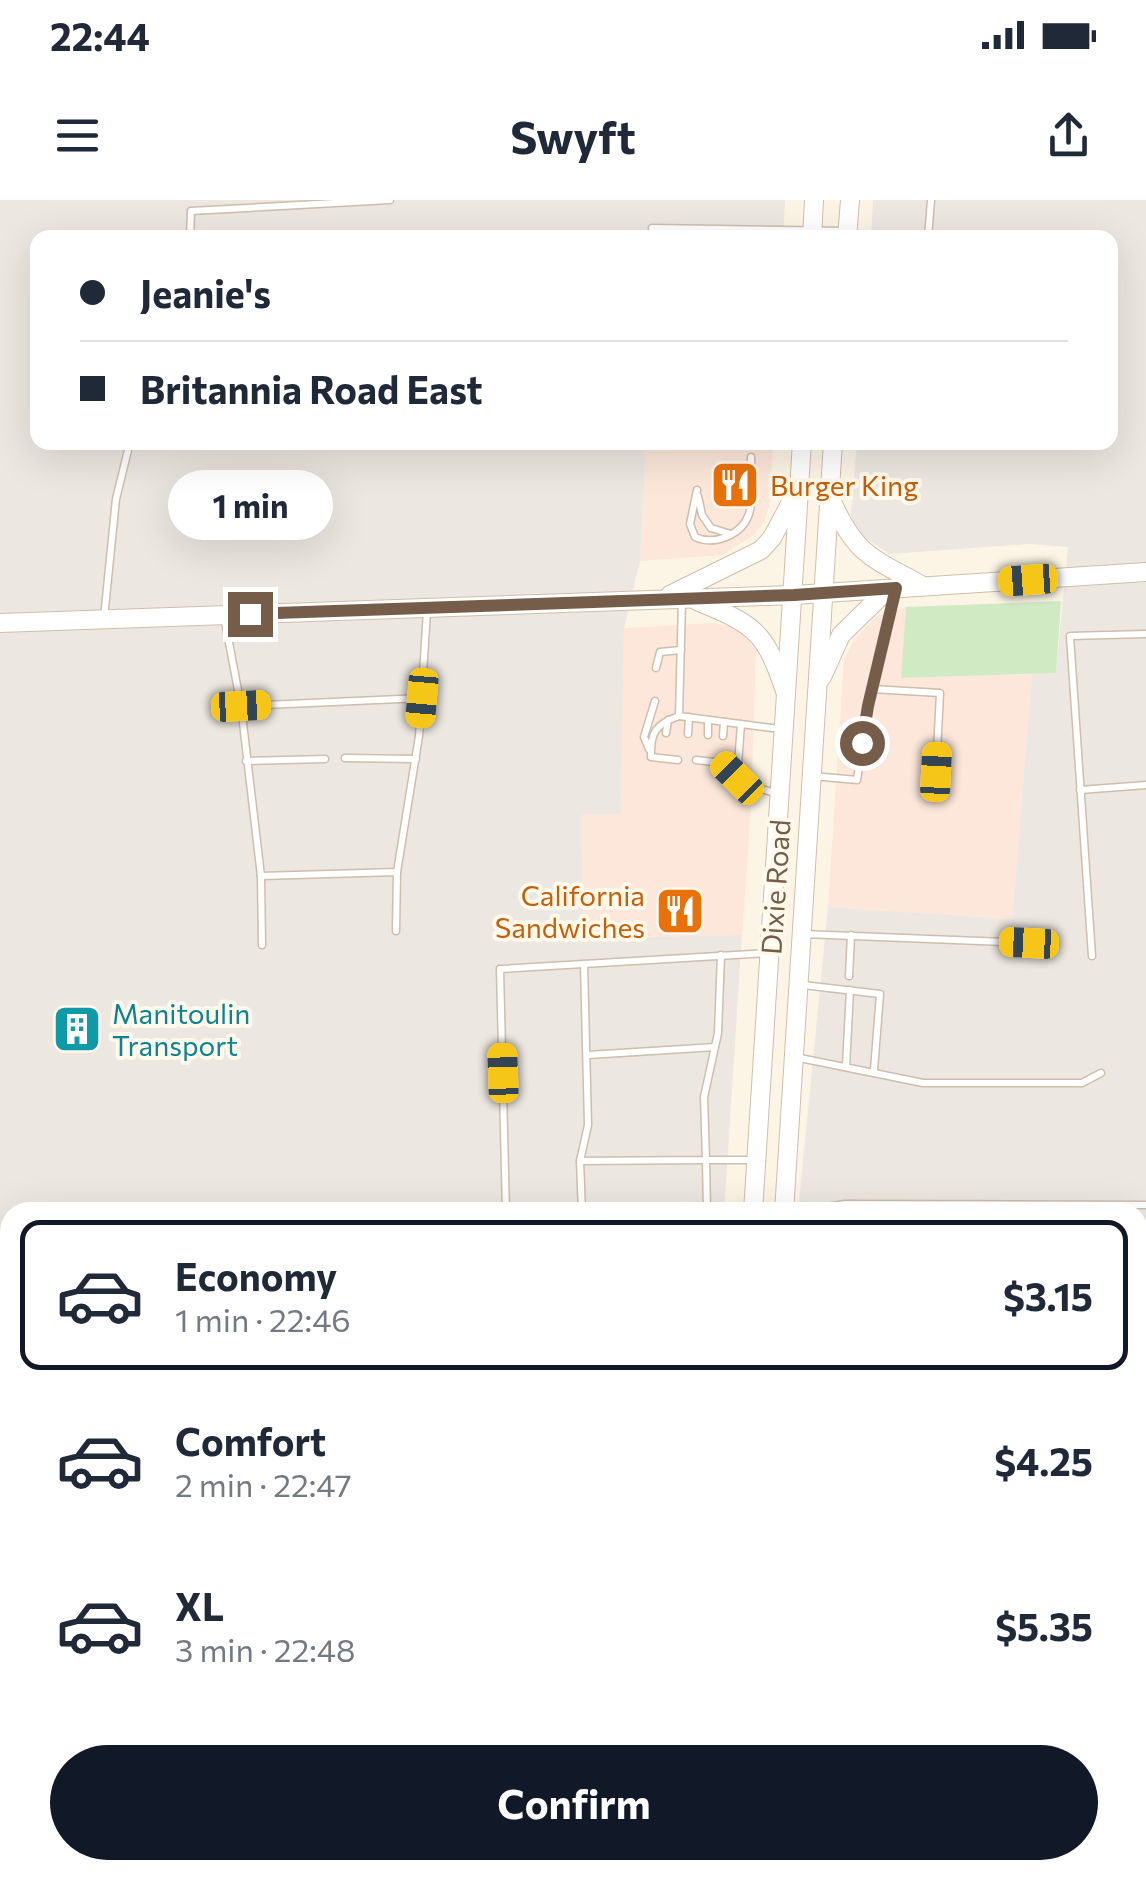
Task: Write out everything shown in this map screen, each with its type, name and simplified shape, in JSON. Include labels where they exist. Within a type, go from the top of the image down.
[{"type":"main road","points":[[812,230],[814,200]]},
{"type":"main road","points":[[848,230],[850,200]]},
{"type":"main road","name":"Dixie Road","points":[[754,1202],[802,450]]},
{"type":"main road","name":"Dixie Road","points":[[785,1202],[832,450]]},
{"type":"main road","points":[[661,600],[760,550],[772,538],[801,484]]},
{"type":"main road","points":[[829,497],[848,536],[861,550],[924,587]]},
{"type":"main road","points":[[0,623],[794,595],[1146,572]]},
{"type":"main road","points":[[817,687],[841,635],[854,619],[892,589]]},
{"type":"main road","points":[[687,599],[742,620],[758,634],[772,654],[788,698]]},
{"type":"lane","points":[[190,230],[191,211],[390,200]]},
{"type":"lane","points":[[928,230],[930,200]]},
{"type":"lane","points":[[652,228],[783,230]]},
{"type":"lane","points":[[104,619],[116,499],[128,450]]},
{"type":"lane","points":[[731,534],[711,528],[702,515],[697,490],[690,524],[695,537],[724,539],[731,534],[748,516],[751,457]]},
{"type":"lane","points":[[812,776],[857,780],[892,589]]},
{"type":"lane","points":[[679,716],[680,650],[687,599]]},
{"type":"lane","points":[[396,931],[397,872],[416,759],[427,608]]},
{"type":"lane","points":[[224,615],[241,706],[261,876],[262,945]]},
{"type":"lane","points":[[1092,956],[1070,636],[1146,634]]},
{"type":"lane","points":[[656,668],[660,652],[680,650]]},
{"type":"lane","points":[[872,689],[940,693],[936,772]]},
{"type":"lane","points":[[241,706],[422,698]]},
{"type":"lane","points":[[650,750],[644,737],[654,701]]},
{"type":"lane","points":[[678,760],[651,756],[650,750],[653,729],[679,716],[786,729]]},
{"type":"lane","points":[[688,734],[689,717]]},
{"type":"lane","points":[[666,734],[668,720]]},
{"type":"lane","points":[[708,720],[708,735]]},
{"type":"lane","points":[[723,736],[724,722]]},
{"type":"lane","points":[[737,778],[741,724]]},
{"type":"lane","points":[[662,758],[664,748]]},
{"type":"lane","points":[[705,750],[700,760],[722,763],[752,786],[781,794]]},
{"type":"lane","points":[[722,751],[722,763]]},
{"type":"lane","points":[[344,758],[416,759]]},
{"type":"lane","points":[[246,761],[325,759]]},
{"type":"lane","points":[[1080,790],[1146,784]]},
{"type":"lane","points":[[261,876],[397,872]]},
{"type":"lane","points":[[802,934],[1029,943]]},
{"type":"lane","points":[[848,976],[851,935]]},
{"type":"lane","points":[[506,1202],[500,969],[770,952]]},
{"type":"lane","points":[[707,1202],[704,1097],[715,1048],[721,956]]},
{"type":"lane","points":[[582,1202],[580,1161],[588,1126],[584,964]]},
{"type":"lane","points":[[798,984],[880,994],[874,1070]]},
{"type":"lane","points":[[846,1066],[850,990]]},
{"type":"lane","points":[[588,1055],[715,1048]]},
{"type":"lane","points":[[794,1056],[923,1082],[1082,1082],[1101,1073]]},
{"type":"lane","points":[[580,1161],[757,1160]]},
{"type":"shaded area","points":[[0,200],[785,200],[783,230],[30,230],[30,450],[646,450],[640,561],[624,628],[621,814],[581,815],[584,938],[742,935],[725,1202],[0,1202]]},
{"type":"shaded area","points":[[873,200],[1146,200],[1146,1202],[799,1202],[828,907],[1012,919],[1032,674],[1056,672],[1068,547],[1029,544],[889,554],[850,527],[856,450],[1118,450],[1118,230],[871,230]]},
{"type":"shaded area","points":[[646,450],[773,450],[770,502],[764,522],[754,535],[722,555],[640,561]]},
{"type":"shaded area","points":[[906,607],[902,678],[1032,674],[1012,919],[828,907],[844,659],[856,637],[877,616]]},
{"type":"shaded area","points":[[713,623],[731,627],[745,636],[756,651],[742,935],[584,938],[581,815],[621,814],[624,628]]},
{"type":"green space","points":[[1061,601],[1056,673],[901,678],[906,607]]},
{"type":"place","name":"Burger King","points":[[735,485]]},
{"type":"place","name":"California Sandwiches","points":[[680,911]]},
{"type":"place","name":"Manitoulin Transport","points":[[77,1029]]},
{"type":"route","points":[[250,614],[896,588],[862,743]]}]
